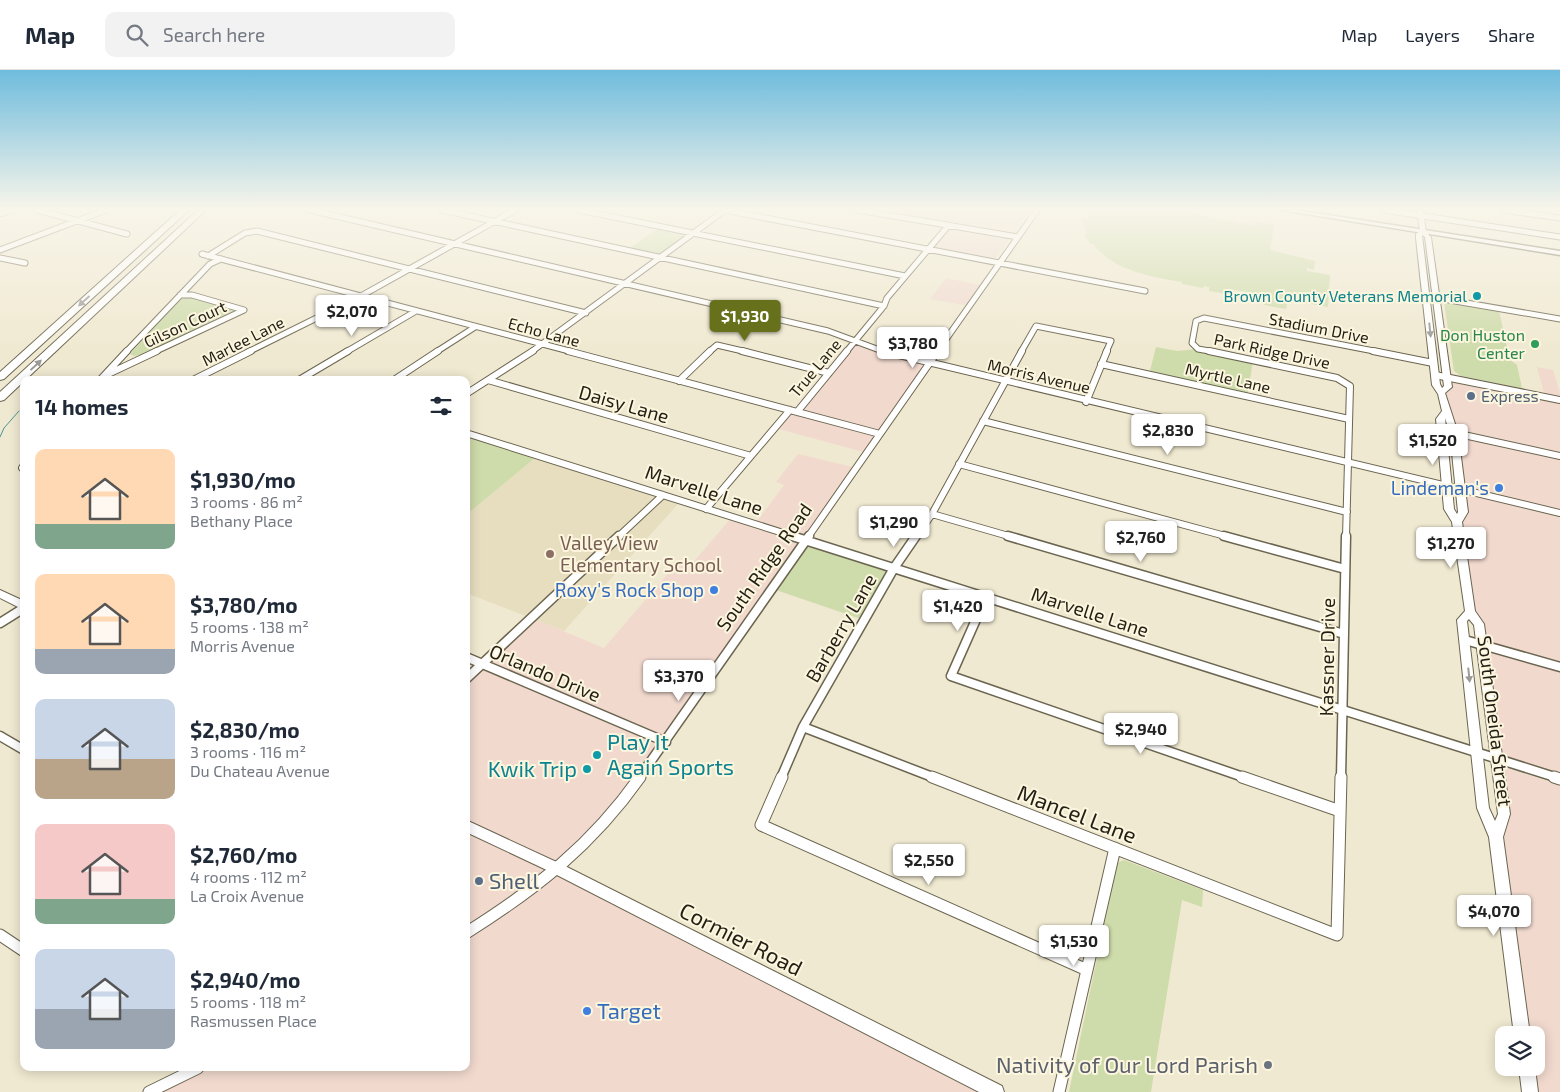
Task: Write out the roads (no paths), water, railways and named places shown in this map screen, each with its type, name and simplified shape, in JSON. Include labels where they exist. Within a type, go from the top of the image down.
[{"type":"highway","points":[[0,377],[132,258]]},
{"type":"highway","points":[[24,376],[151,258]]},
{"type":"highway","points":[[0,398],[20,379]]},
{"type":"street","points":[[0,258],[25,263]]},
{"type":"street","name":"Echo Lane","points":[[216,258],[880,434]]},
{"type":"street","name":"Echo Lane","points":[[362,258],[409,269]]},
{"type":"street","name":"Marlee Lane","points":[[201,376],[360,296],[429,258]]},
{"type":"street","name":"Morris Avenue","points":[[513,258],[828,331],[892,355],[929,365],[1560,513]]},
{"type":"street","points":[[470,391],[543,345],[660,258],[884,306]]},
{"type":"street","points":[[815,258],[905,276]]},
{"type":"street","name":"True Lane","points":[[706,509],[751,456],[829,373],[921,258]]},
{"type":"street","points":[[973,258],[1145,291]]},
{"type":"street","name":"South Ridge Road","points":[[470,930],[521,898],[558,869],[594,836],[629,793],[1004,258]]},
{"type":"street","name":"South Oneida Street","points":[[1422,258],[1436,385],[1443,391],[1446,412],[1452,421],[1454,433],[1463,512],[1457,522]]},
{"type":"street","name":"South Oneida Street","points":[[1431,258],[1448,388],[1443,391]]},
{"type":"street","points":[[104,376],[210,264],[221,259]]},
{"type":"street","points":[[409,269],[586,312]]},
{"type":"street","name":"Gilson Court","points":[[106,376],[244,310],[192,295],[180,295]]},
{"type":"street","points":[[1426,296],[1560,319]]},
{"type":"street","points":[[306,376],[416,311]]},
{"type":"street","name":"Stadium Drive","points":[[1194,346],[1192,343],[1196,321],[1200,318],[1434,363]]},
{"type":"street","name":"Barberry Lane","points":[[1087,970],[761,825],[803,727],[894,568],[932,514],[1036,326],[1111,341],[1101,364]]},
{"type":"street","points":[[400,376],[475,327]]},
{"type":"street","points":[[679,381],[717,345],[829,373]]},
{"type":"street","name":"Park Ridge Drive","points":[[1194,346],[1346,382]]},
{"type":"street","points":[[1086,402],[1101,364]]},
{"type":"street","name":"Myrtle Lane","points":[[1101,364],[1349,419]]},
{"type":"street","points":[[1435,375],[1560,400]]},
{"type":"street","name":"Daisy Lane","points":[[488,380],[751,456]]},
{"type":"street","name":"Kassner Drive","points":[[1337,935],[1350,386],[1346,382]]},
{"type":"street","name":"South Oneida Street","points":[[1446,412],[1440,419],[1449,509],[1457,522],[1470,612],[1479,624],[1504,814],[1496,836]]},
{"type":"street","points":[[983,421],[1347,512]]},
{"type":"street","points":[[1441,430],[1560,456]]},
{"type":"street","name":"Marvelle Lane","points":[[470,434],[1560,780]]},
{"type":"street","points":[[959,464],[1345,569]]},
{"type":"street","points":[[470,675],[663,495]]},
{"type":"street","points":[[932,514],[1344,634]]},
{"type":"street","points":[[0,594],[20,605]]},
{"type":"street","points":[[986,597],[951,676],[1340,811]]},
{"type":"street","points":[[0,623],[20,610]]},
{"type":"street","name":"South Oneida Street","points":[[1470,612],[1462,620],[1483,808],[1496,836],[1521,1026]]},
{"type":"street","points":[[1465,640],[1560,667]]},
{"type":"street","name":"Orlando Drive","points":[[470,659],[666,742]]},
{"type":"street","name":"Mancel Lane","points":[[803,727],[1337,935]]},
{"type":"street","points":[[0,736],[20,748]]},
{"type":"street","name":"Cormier Road","points":[[470,828],[558,869],[996,1092]]},
{"type":"street","points":[[1060,1092],[1114,848]]},
{"type":"street","points":[[0,935],[20,948]]},
{"type":"street","points":[[149,1092],[192,1071]]},
{"type":"street","points":[[1527,1076],[1530,1092]]},
{"type":"waterway","points":[[0,437],[4,428],[19,411]]},
{"type":"place","name":"Brown County Veterans Memorial","points":[[1477,296]]},
{"type":"place","name":"Don Huston Center","points":[[1535,344]]},
{"type":"place","name":"Express","points":[[1471,396]]},
{"type":"place","name":"Lindeman's","points":[[1499,488]]},
{"type":"place","name":"Valley View Elementary School","points":[[550,554]]},
{"type":"place","name":"Roxy's Rock Shop","points":[[714,590]]},
{"type":"place","name":"Play It Again Sports","points":[[597,755]]},
{"type":"place","name":"Kwik Trip","points":[[587,769]]},
{"type":"place","name":"Shell","points":[[479,881]]},
{"type":"place","name":"Target","points":[[587,1011]]},
{"type":"place","name":"Nativity of Our Lord Parish","points":[[1268,1065]]}]
